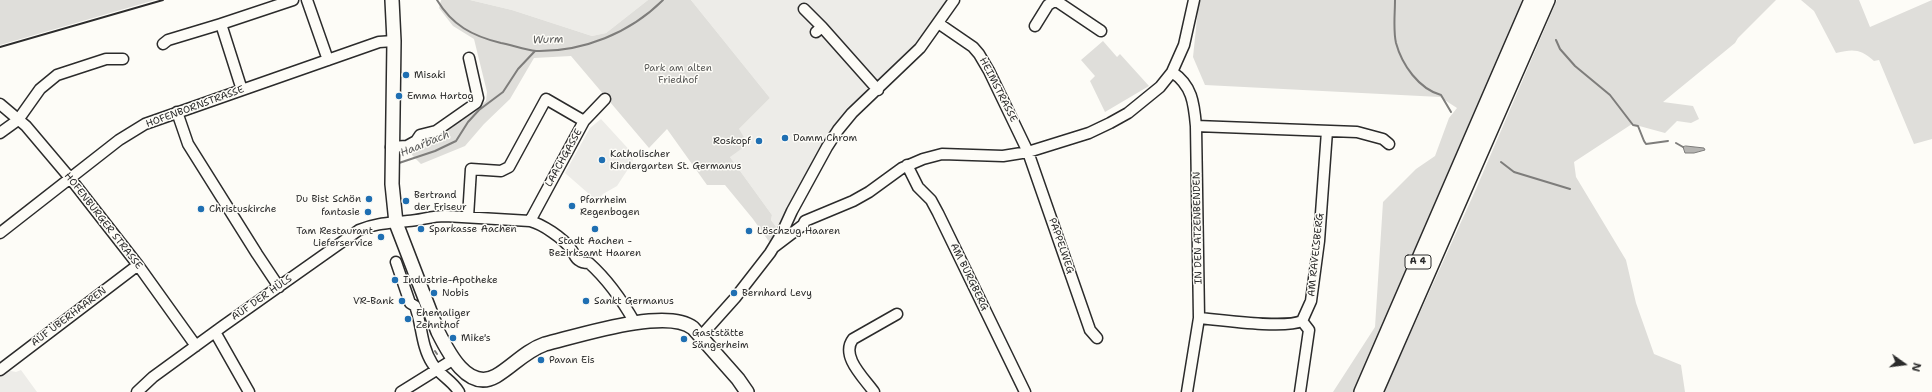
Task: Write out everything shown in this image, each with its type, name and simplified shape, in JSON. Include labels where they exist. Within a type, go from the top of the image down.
[{"type":"highway","name":"A 4","points":[[1375,392],[1492,109],[1532,0]]},
{"type":"highway","name":"A 4","points":[[1492,109],[1547,0]]},
{"type":"highway","name":"A 4","points":[[1362,392],[1481,135]]},
{"type":"main road","points":[[392,0],[394,41],[392,184],[396,223],[426,319],[464,372],[485,386],[534,348],[635,323],[656,320],[678,320],[691,326],[701,336],[747,392]]},
{"type":"street","points":[[163,44],[168,40],[293,0]]},
{"type":"street","points":[[307,0],[328,60]]},
{"type":"street","points":[[701,336],[735,298],[774,247],[827,146],[838,130],[852,113],[878,90],[920,48],[954,0]]},
{"type":"street","points":[[1035,26],[1048,5],[1055,0],[1101,31]]},
{"type":"street","points":[[774,247],[805,221],[853,201],[869,192],[907,165],[942,154],[1003,156],[1028,152],[1089,133],[1128,113],[1156,90],[1172,72],[1184,45],[1194,0]]},
{"type":"street","points":[[804,9],[819,30],[878,90]]},
{"type":"street","name":"HEIMSTRASSE","points":[[938,23],[965,40],[979,54],[990,71],[1028,152]]},
{"type":"street","points":[[221,24],[242,90]]},
{"type":"street","name":"HOFENBORNSTRASSE","points":[[0,233],[132,131],[157,119],[379,42],[394,41]]},
{"type":"street","points":[[392,147],[407,146],[416,141],[420,135],[436,130],[476,103],[478,98],[469,58]]},
{"type":"street","points":[[0,133],[18,120],[40,89],[57,76],[106,59],[123,59]]},
{"type":"street","name":"IN DEN ATZENBENDEN","points":[[1172,72],[1188,87],[1194,100],[1196,126],[1199,318],[1187,392]]},
{"type":"street","points":[[468,217],[471,169],[501,171],[509,167],[546,99],[584,121]]},
{"type":"street","name":"LAACHGASSE","points":[[530,221],[584,121],[605,99]]},
{"type":"street","name":"HOFENBURGER STRASSE","points":[[0,104],[42,144],[70,178],[138,265],[196,346]]},
{"type":"street","points":[[177,112],[192,150],[257,254],[280,287]]},
{"type":"street","points":[[1196,126],[1357,132],[1384,139],[1389,144]]},
{"type":"street","name":"AM RAVELSBERG","points":[[1302,321],[1311,301],[1319,241],[1327,131]]},
{"type":"street","name":"PAPPELWEG","points":[[1028,152],[1090,330],[1097,338]]},
{"type":"street","name":"AM BURGBERG","points":[[907,165],[918,187],[931,200],[938,213],[1025,392]]},
{"type":"street","points":[[792,211],[805,221]]},
{"type":"street","name":"AUF DER HÜLS","points":[[137,392],[153,377],[214,332],[359,230],[378,223],[396,223],[433,216],[530,221]]},
{"type":"street","points":[[530,221],[546,228],[572,249],[574,258],[581,263],[589,262],[604,275],[635,323]]},
{"type":"street","points":[[396,262],[410,303],[421,303]]},
{"type":"street","name":"AUF ÜBERHAAREN","points":[[0,370],[138,265]]},
{"type":"street","points":[[874,392],[850,358],[848,351],[850,344],[854,339],[897,314]]},
{"type":"street","points":[[1199,318],[1279,324],[1295,324],[1302,321],[1309,330],[1300,392]]},
{"type":"street","points":[[426,319],[420,327],[430,361],[436,370],[453,382],[460,392]]},
{"type":"street","points":[[214,332],[249,392]]},
{"type":"street","points":[[401,392],[454,359]]},
{"type":"street","points":[[453,382],[464,372]]},
{"type":"shaded area","points":[[470,0],[648,0],[606,33],[592,36],[512,10]]},
{"type":"shaded area","points":[[691,0],[947,0],[917,46],[835,127],[810,167],[777,228],[771,220],[772,215],[730,157],[739,129],[770,98]]},
{"type":"shaded area","name":"Katholischer Kindergarten St. Germanus","points":[[601,119],[634,155],[632,163],[617,186],[603,194],[597,201],[565,173],[590,128]]},
{"type":"shaded area","points":[[1683,147],[1704,148],[1705,150],[1694,153],[1685,153]]},
{"type":"shaded area","points":[[6,370],[16,372],[21,370],[37,392],[0,392],[0,374]]},
{"type":"green space","points":[[0,0],[155,0],[0,45]]},
{"type":"green space","name":"Park am alten Friedhof","points":[[441,0],[470,0],[512,10],[592,36],[606,33],[648,0],[691,0],[770,98],[739,129],[748,144],[730,157],[772,215],[771,220],[777,228],[770,243],[753,219],[725,185],[707,185],[667,129],[649,148],[571,56],[534,58],[510,99],[484,124],[465,146],[421,164],[412,155],[412,151],[431,144],[486,101],[487,92],[474,39],[453,26],[439,8]]},
{"type":"green space","points":[[1199,0],[1522,0],[1353,392],[1333,392],[1375,327],[1383,202],[1416,169],[1435,156],[1449,118],[1457,108],[1440,97],[1205,85],[1193,57]]},
{"type":"green space","points":[[1557,0],[1776,0],[1738,38],[1735,43],[1663,102],[1693,106],[1699,119],[1691,123],[1677,121],[1665,133],[1632,124],[1574,162],[1576,177],[1626,260],[1636,303],[1654,354],[1681,365],[1685,392],[1384,392],[1476,189]]},
{"type":"green space","points":[[1801,0],[1859,0],[1870,27],[1932,0],[1932,139],[1914,144],[1879,60],[1874,61],[1865,54],[1856,51],[1836,53],[1814,11]]},
{"type":"green space","points":[[1103,41],[1117,57],[1120,54],[1149,86],[1105,112],[1090,81],[1095,76],[1081,60]]},
{"type":"waterway","name":"Wurm","points":[[437,0],[456,23],[472,33],[491,40],[536,51],[571,48],[605,38],[636,22],[663,0]]},
{"type":"waterway","points":[[1395,0],[1395,38],[1402,60],[1412,75],[1419,82],[1433,92],[1441,95],[1451,112]]},
{"type":"waterway","points":[[1556,40],[1560,49],[1575,66],[1610,95],[1633,125],[1638,126],[1646,144],[1668,141]]},
{"type":"waterway","name":"Haarbach","points":[[399,163],[435,151],[456,141],[468,122],[479,110],[503,92],[518,69],[535,51]]},
{"type":"waterway","points":[[1676,143],[1683,147]]},
{"type":"waterway","points":[[1501,162],[1514,172],[1570,189]]},
{"type":"railway","points":[[0,47],[163,0]]},
{"type":"place","name":"Misaki","points":[[406,75]]},
{"type":"place","name":"Emma Hartog","points":[[399,96]]},
{"type":"place","name":"Damm Chrom","points":[[785,138]]},
{"type":"place","name":"Roskopf","points":[[759,141]]},
{"type":"place","name":"Katholischer Kindergarten St. Germanus","points":[[602,160]]},
{"type":"place","name":"Du Bist Schön","points":[[369,199]]},
{"type":"place","name":"Bertrand der Friseur","points":[[406,201]]},
{"type":"place","name":"Pfarrheim Regenbogen","points":[[572,206]]},
{"type":"place","name":"Christuskirche","points":[[201,209]]},
{"type":"place","name":"fantasie","points":[[368,212]]},
{"type":"place","name":"Sparkasse Aachen","points":[[421,229]]},
{"type":"place","name":"Stadt Aachen - Bezirksamt Haaren","points":[[595,229]]},
{"type":"place","name":"Löschzug Haaren","points":[[749,231]]},
{"type":"place","name":"Tam Restaurant Lieferservice","points":[[381,237]]},
{"type":"place","name":"Industrie-Apotheke","points":[[395,280]]},
{"type":"place","name":"Nobis","points":[[434,293]]},
{"type":"place","name":"Bernhard Levy","points":[[734,293]]},
{"type":"place","name":"VR-Bank","points":[[402,301]]},
{"type":"place","name":"Sankt Germanus","points":[[586,301]]},
{"type":"place","name":"Ehemaliger Zehnthof","points":[[408,319]]},
{"type":"place","name":"Mike's","points":[[453,338]]},
{"type":"place","name":"Gaststätte Sängerheim","points":[[684,339]]},
{"type":"place","name":"Pavan Eis","points":[[541,360]]}]
